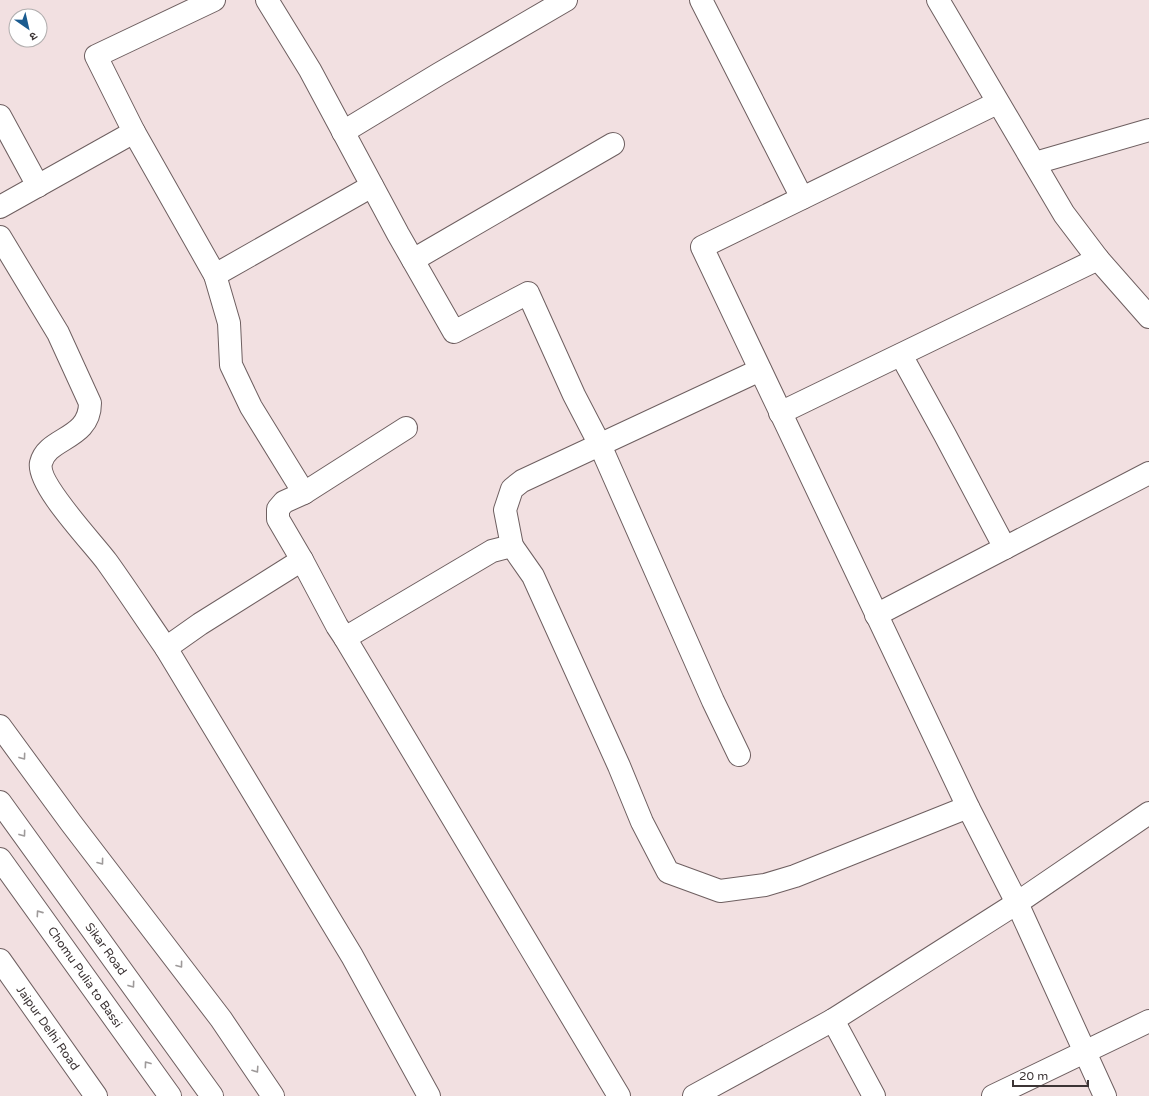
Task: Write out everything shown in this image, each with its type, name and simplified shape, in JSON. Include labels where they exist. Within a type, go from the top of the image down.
[{"type":"main road","points":[[214,0],[96,56],[134,132],[215,275],[229,323],[231,365],[251,407],[304,493]]},
{"type":"main road","points":[[267,0],[310,70],[372,186],[454,332],[528,293],[574,395],[600,445],[713,701],[739,755]]},
{"type":"main road","points":[[343,132],[566,0]]},
{"type":"main road","points":[[702,0],[802,198]]},
{"type":"main road","points":[[938,0],[997,103],[1035,163],[1064,214],[1098,259],[1149,316]]},
{"type":"main road","points":[[997,103],[702,248],[968,807],[1017,903],[1105,1096]]},
{"type":"main road","points":[[0,116],[38,186]]},
{"type":"main road","points":[[1035,163],[1149,130]]},
{"type":"main road","points":[[0,207],[134,132]]},
{"type":"main road","points":[[413,260],[613,144]]},
{"type":"main road","points":[[215,275],[372,186]]},
{"type":"main road","points":[[0,237],[58,333],[90,403],[90,413],[83,426],[45,453],[40,464],[42,474],[61,506],[106,561],[166,648],[352,956],[429,1096]]},
{"type":"main road","points":[[780,413],[1098,259]]},
{"type":"main road","points":[[901,355],[1005,548]]},
{"type":"main road","points":[[760,370],[522,481],[512,489],[505,510],[512,546],[533,576],[619,766],[642,822],[668,872],[720,891],[765,885],[795,876],[968,807]]},
{"type":"main road","points":[[406,428],[304,493],[284,502],[278,510],[278,519],[302,560],[337,626],[620,1096]]},
{"type":"main road","points":[[876,615],[1149,474]]},
{"type":"main road","points":[[345,638],[492,551],[512,546]]},
{"type":"main road","points":[[166,648],[200,624],[302,560]]},
{"type":"main road","points":[[0,726],[221,1019],[273,1096]]},
{"type":"main road","name":"Sikar Road","points":[[0,802],[212,1096]]},
{"type":"main road","points":[[696,1096],[833,1020],[1017,903],[1149,813]]},
{"type":"main road","name":"Chomu Pulia to Bassi","points":[[0,859],[170,1096]]},
{"type":"main road","name":"Jaipur Delhi Road","points":[[0,960],[96,1096]]},
{"type":"main road","points":[[833,1020],[874,1096]]},
{"type":"main road","points":[[993,1096],[1149,1021]]}]
